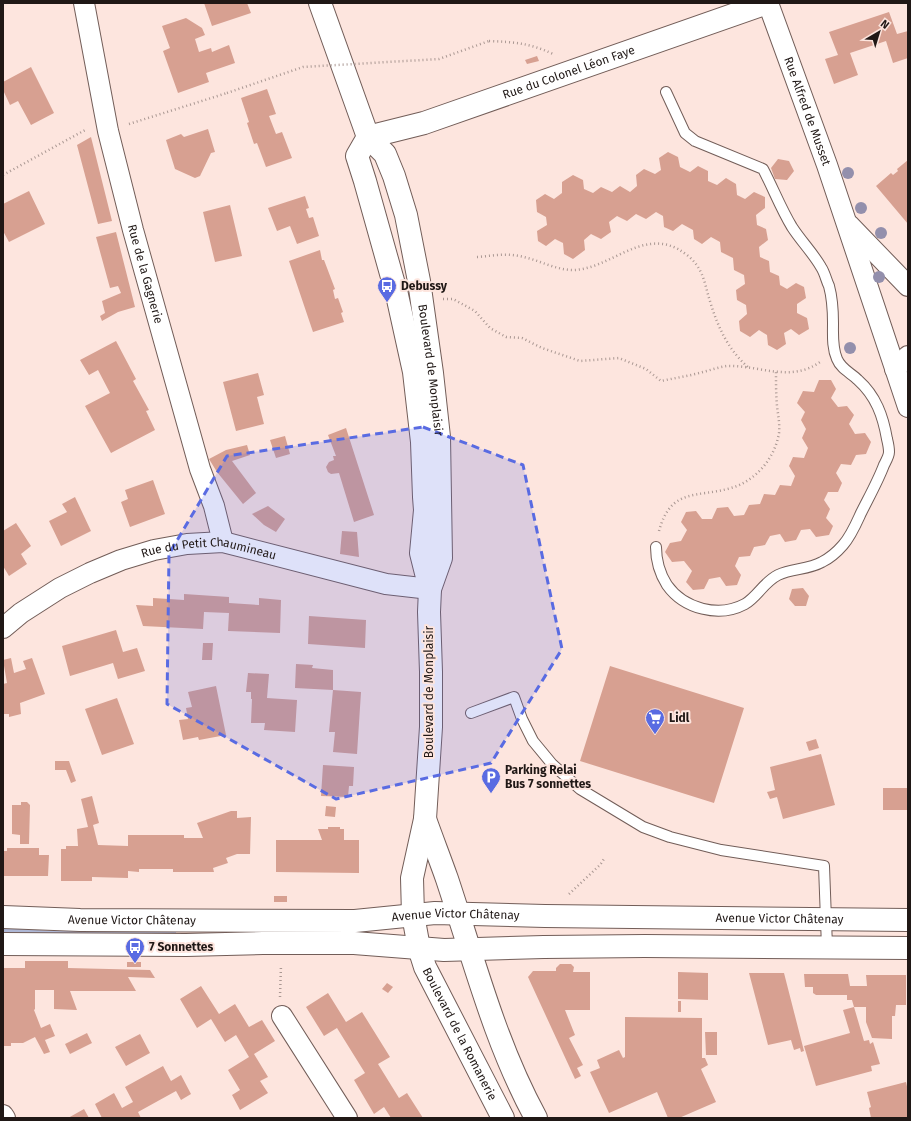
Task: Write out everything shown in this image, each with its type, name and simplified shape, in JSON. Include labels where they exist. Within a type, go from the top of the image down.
[{"type":"main road","name":"Boulevard de Monplaisir","points":[[320,3],[368,137],[385,154],[394,176],[406,214],[421,295],[439,437],[441,558],[430,589]]},
{"type":"main road","name":"Rue du Colonel Léon Faye","points":[[368,137],[424,123],[768,3]]},
{"type":"main road","name":"Boulevard de Monplaisir","points":[[368,137],[357,156],[366,181],[397,295],[414,372],[422,442],[424,510],[421,553],[430,589],[429,612],[432,672],[431,726],[425,819],[412,878],[413,915]]},
{"type":"main road","name":"Boulevard de Monplaisir","points":[[425,819],[447,880],[469,949]]},
{"type":"main road","name":"Avenue Victor Châtenay","points":[[3,917],[80,920],[355,921],[413,915],[457,913],[545,916],[908,920]]},
{"type":"main road","name":"Boulevard de la Romanerie","points":[[413,915],[419,948],[425,967],[503,1118]]},
{"type":"main road","points":[[3,944],[186,945],[354,943],[444,950],[645,946],[908,948]]},
{"type":"main road","points":[[469,949],[494,1025],[525,1097],[536,1118]]},
{"type":"street","name":"Rue de la Gagnerie","points":[[84,3],[108,130],[133,230],[200,468],[214,506],[224,542]]},
{"type":"street","name":"Rue Alfred de Musset","points":[[768,3],[827,165],[845,220],[902,363],[908,407]]},
{"type":"street","name":"Rue Alfred de Musset","points":[[845,220],[908,286]]},
{"type":"street","name":"Rue du Petit Chaumineau","points":[[3,628],[20,614],[60,588],[90,573],[116,562],[154,550],[187,544],[224,542],[386,584],[430,589]]},
{"type":"street","points":[[282,1016],[347,1118]]},
{"type":"lane","points":[[656,547],[658,564],[667,585],[685,602],[708,610],[721,611],[745,604],[755,597],[768,581],[776,576],[786,571],[806,568],[820,563],[833,555],[842,546],[850,536],[880,477],[889,452],[882,415],[876,402],[868,390],[857,379],[844,370],[837,360],[834,350],[830,289],[822,268],[791,226],[764,169],[694,141],[685,133],[666,92]]},
{"type":"lane","points":[[471,713],[514,697],[522,719],[533,741],[552,764],[580,789],[643,827],[670,837],[720,850],[824,866],[827,947]]},
{"type":"path","points":[[128,125],[303,67],[439,59],[489,41],[514,42],[541,48],[556,56]]},
{"type":"path","points":[[3,175],[85,129],[89,129]]},
{"type":"path","points":[[477,257],[503,254],[518,256],[533,259],[560,269],[573,270],[596,266],[642,245],[652,244],[674,247],[683,252],[698,267],[703,277],[718,326],[733,351],[750,369]]},
{"type":"path","points":[[441,300],[453,299],[475,311],[490,328],[506,337],[522,338],[542,348],[580,362],[619,358],[646,370],[661,381],[726,366],[783,373],[797,372],[810,368],[819,363],[834,350]]},
{"type":"path","points":[[656,547],[661,524],[667,512],[676,502],[692,494],[732,488],[746,482],[766,464],[776,445],[779,432],[780,420],[777,407],[776,372]]},
{"type":"path","points":[[568,895],[600,865],[604,859]]},
{"type":"path","points":[[281,965],[280,992],[282,1016]]},
{"type":"highlighted area","points":[[423,427],[523,465],[562,649],[491,763],[336,799],[167,704],[169,554],[227,456]]},
{"type":"shaded area","points":[[3,928],[54,931],[176,932],[176,937],[3,935]]},
{"type":"building","points":[[204,3],[247,3],[251,13],[212,26]]},
{"type":"building","points":[[889,12],[897,34],[908,31],[908,58],[893,63],[886,41],[850,53],[858,75],[834,84],[825,59],[838,55],[829,32]]},
{"type":"building","points":[[186,18],[202,28],[205,35],[195,39],[199,52],[211,48],[212,52],[229,45],[235,63],[206,73],[209,82],[178,93],[163,51],[170,48],[162,26]]},
{"type":"building","points":[[537,56],[539,61],[527,64],[525,60]]},
{"type":"building","points":[[31,67],[54,113],[31,125],[18,101],[10,105],[3,90],[3,82]]},
{"type":"building","points":[[267,89],[276,114],[269,116],[276,134],[282,132],[292,158],[266,167],[257,143],[254,144],[241,98]]},
{"type":"building","points":[[208,129],[215,152],[211,153],[200,176],[195,178],[175,169],[166,140],[181,134],[184,137]]},
{"type":"building","points":[[91,137],[112,221],[98,224],[77,145]]},
{"type":"building","points":[[668,152],[678,157],[680,167],[690,172],[698,166],[708,171],[708,181],[717,185],[726,178],[736,184],[737,195],[745,199],[754,192],[765,197],[765,208],[756,215],[757,225],[766,229],[768,240],[759,247],[760,257],[769,261],[770,272],[779,276],[780,285],[787,289],[796,283],[804,287],[806,298],[797,304],[797,313],[807,318],[809,329],[799,335],[791,329],[784,333],[786,344],[777,350],[768,345],[767,335],[759,330],[750,337],[740,331],[739,321],[747,314],[746,305],[737,300],[736,290],[745,284],[744,275],[734,270],[733,258],[721,252],[720,242],[711,237],[702,244],[694,239],[693,230],[682,224],[673,231],[664,227],[663,216],[656,212],[646,219],[636,214],[627,221],[617,216],[609,222],[611,232],[601,239],[591,234],[584,240],[585,250],[573,259],[564,254],[563,243],[555,239],[546,246],[538,241],[537,231],[547,225],[546,217],[537,212],[536,200],[545,194],[554,199],[562,193],[562,182],[573,175],[583,180],[584,189],[593,193],[601,187],[612,192],[620,186],[630,192],[637,186],[636,175],[644,169],[655,174],[661,170],[659,158]]},
{"type":"building","points":[[778,159],[789,161],[794,171],[787,180],[775,179],[771,168]]},
{"type":"building","points":[[908,160],[908,224],[876,186],[891,173],[893,175],[898,171],[897,169]]},
{"type":"building","points":[[29,191],[45,224],[9,242],[3,231],[3,204]]},
{"type":"building","points":[[305,196],[309,208],[306,209],[309,218],[313,217],[319,236],[297,244],[290,226],[277,231],[268,208]]},
{"type":"building","points":[[230,205],[242,256],[215,262],[203,212]]},
{"type":"building","points":[[116,232],[135,307],[118,312],[102,321],[100,316],[105,313],[102,301],[121,293],[118,286],[110,288],[96,237]]},
{"type":"building","points":[[320,250],[322,260],[324,260],[335,289],[333,290],[335,299],[338,298],[343,312],[341,313],[344,322],[313,332],[289,261]]},
{"type":"building","points":[[116,341],[136,379],[133,381],[149,410],[146,411],[155,430],[111,453],[85,406],[110,393],[98,370],[89,375],[80,360]]},
{"type":"building","points":[[258,373],[264,395],[257,397],[264,424],[236,431],[223,382]]},
{"type":"building","points":[[819,380],[831,380],[836,389],[831,398],[838,407],[847,406],[854,415],[849,424],[855,434],[865,433],[871,442],[866,454],[856,455],[851,465],[841,464],[836,473],[842,483],[838,492],[828,492],[824,500],[830,509],[826,518],[833,526],[829,535],[816,537],[810,529],[801,530],[796,540],[785,542],[780,534],[770,536],[765,545],[754,547],[750,556],[739,557],[735,566],[741,575],[737,585],[726,586],[720,577],[709,579],[704,589],[693,590],[686,582],[692,571],[684,561],[672,562],[665,552],[670,543],[681,541],[687,530],[681,522],[686,512],[696,511],[702,519],[712,519],[717,508],[728,507],[734,516],[744,515],[749,505],[760,504],[764,494],[775,495],[780,485],[791,486],[795,476],[789,466],[793,457],[804,458],[808,448],[802,438],[806,429],[801,420],[805,412],[797,403],[803,391],[814,392]]},
{"type":"building","points":[[346,428],[374,515],[354,522],[339,473],[331,474],[328,472],[326,467],[329,462],[334,460],[333,456],[336,456],[328,435]]},
{"type":"building","points":[[285,436],[290,454],[276,458],[270,440]]},
{"type":"building","points":[[247,445],[250,455],[232,461],[256,493],[243,504],[217,472],[209,459],[226,450]]},
{"type":"building","points":[[153,480],[165,514],[130,527],[121,502],[128,499],[125,490]]},
{"type":"building","points":[[75,497],[91,531],[61,546],[49,521],[67,512],[62,504]]},
{"type":"building","points":[[268,506],[285,519],[276,532],[264,525],[252,514]]},
{"type":"building","points":[[16,523],[31,546],[21,554],[27,564],[9,576],[3,566],[3,531]]},
{"type":"building","points":[[342,531],[357,532],[359,557],[340,554]]},
{"type":"building","points":[[803,588],[809,596],[806,606],[795,606],[789,599],[792,589]]},
{"type":"building","points":[[184,594],[229,597],[229,603],[259,605],[259,598],[281,600],[280,633],[228,631],[229,613],[204,612],[203,629],[143,626],[136,605],[153,606],[153,598],[184,600]]},
{"type":"building","points":[[309,616],[366,620],[365,648],[308,644]]},
{"type":"building","points":[[116,630],[123,652],[137,648],[145,671],[118,679],[113,663],[70,676],[62,646]]},
{"type":"building","points":[[203,643],[213,643],[212,660],[202,660]]},
{"type":"building","points":[[11,658],[14,673],[26,669],[23,661],[32,658],[45,694],[20,703],[21,714],[9,717],[9,714],[3,714],[3,684],[7,683],[3,660]]},
{"type":"building","points":[[296,664],[313,665],[312,668],[333,670],[333,690],[295,688]]},
{"type":"building","points":[[610,666],[744,708],[714,803],[580,761]]},
{"type":"building","points":[[248,673],[269,674],[267,698],[297,700],[295,732],[264,730],[265,723],[251,723],[251,692],[246,692]]},
{"type":"building","points":[[216,686],[226,735],[199,740],[198,737],[183,740],[179,720],[188,719],[186,708],[192,707],[188,692]]},
{"type":"building","points":[[333,690],[361,692],[357,754],[333,752],[335,732],[329,732]]},
{"type":"building","points":[[117,698],[134,744],[102,755],[85,709]]},
{"type":"building","points":[[816,739],[819,748],[809,751],[806,742]]},
{"type":"building","points":[[821,754],[835,805],[783,819],[777,797],[770,799],[767,792],[775,790],[770,767]]},
{"type":"building","points":[[55,761],[69,761],[76,781],[71,783],[66,770],[55,770]]},
{"type":"building","points":[[323,765],[354,767],[353,786],[349,786],[348,797],[321,796]]},
{"type":"building","points":[[883,788],[908,788],[908,810],[883,810]]},
{"type":"building","points":[[92,796],[99,823],[93,825],[98,845],[128,846],[128,835],[184,835],[184,838],[203,838],[197,823],[231,811],[237,811],[237,818],[251,817],[250,854],[237,854],[226,858],[228,863],[213,868],[214,872],[173,872],[173,869],[139,869],[139,872],[128,871],[128,878],[92,877],[92,881],[61,881],[61,849],[66,849],[66,846],[78,846],[77,829],[88,827],[81,799]]},
{"type":"building","points":[[21,802],[27,802],[30,805],[29,844],[20,844],[20,835],[12,834],[12,805],[21,805]]},
{"type":"building","points":[[326,806],[336,807],[335,817],[325,816]]},
{"type":"building","points":[[328,827],[340,827],[340,829],[344,829],[344,840],[359,840],[359,873],[276,872],[276,840],[322,840],[318,829],[328,829]]},
{"type":"building","points":[[7,848],[39,848],[39,855],[49,855],[48,876],[3,876],[3,851],[7,851]]},
{"type":"building","points":[[274,896],[287,896],[287,902],[274,902]]},
{"type":"building","points":[[25,961],[68,961],[68,968],[150,970],[155,978],[128,977],[136,991],[70,991],[77,1010],[54,1009],[54,990],[35,990],[34,1010],[41,1028],[50,1024],[55,1036],[45,1040],[50,1052],[44,1054],[35,1037],[23,1043],[11,1043],[11,1046],[3,1046],[3,968],[25,968]]},
{"type":"building","points":[[127,962],[141,962],[141,967],[127,967]]},
{"type":"building","points":[[560,964],[571,964],[574,967],[573,972],[590,972],[590,1010],[565,1010],[575,1035],[569,1038],[583,1065],[577,1068],[581,1076],[575,1079],[528,977],[533,971],[556,971],[556,968]]},
{"type":"building","points":[[678,972],[708,973],[708,1000],[678,999]]},
{"type":"building","points":[[749,973],[784,973],[804,1051],[801,1052],[800,1048],[794,1050],[791,1040],[768,1045]]},
{"type":"building","points":[[804,974],[848,974],[850,986],[867,986],[866,975],[906,975],[906,1005],[896,1005],[895,1016],[892,1016],[892,1039],[872,1038],[866,1022],[866,1007],[854,1007],[852,1000],[847,1000],[847,995],[816,995],[813,993],[813,987],[805,987]]},
{"type":"building","points":[[387,983],[393,987],[388,993],[382,989]]},
{"type":"building","points":[[201,986],[219,1014],[235,1004],[249,1027],[262,1020],[275,1041],[254,1054],[268,1077],[260,1081],[268,1093],[240,1110],[232,1095],[240,1090],[228,1070],[249,1057],[236,1035],[225,1042],[211,1019],[197,1028],[180,999]]},
{"type":"building","points":[[328,993],[346,1022],[362,1012],[390,1057],[378,1064],[399,1098],[407,1093],[423,1118],[391,1118],[384,1107],[374,1114],[354,1080],[365,1073],[337,1028],[324,1036],[306,1007]]},
{"type":"building","points":[[678,1001],[681,1001],[681,1012],[678,1012]]},
{"type":"building","points":[[854,1007],[864,1041],[869,1040],[870,1044],[873,1042],[880,1064],[871,1066],[872,1071],[816,1086],[804,1046],[850,1033],[843,1010]]},
{"type":"building","points":[[625,1017],[702,1018],[702,1058],[705,1058],[708,1065],[701,1069],[716,1102],[679,1118],[668,1118],[657,1092],[609,1113],[590,1072],[600,1068],[597,1060],[619,1050],[623,1058],[625,1057]]},
{"type":"building","points":[[705,1032],[717,1032],[717,1055],[706,1055]]},
{"type":"building","points":[[87,1033],[92,1043],[70,1054],[65,1044]]},
{"type":"building","points":[[140,1034],[150,1053],[126,1066],[115,1047]]},
{"type":"building","points":[[163,1066],[171,1081],[181,1075],[191,1094],[181,1100],[176,1091],[138,1112],[141,1118],[102,1118],[95,1104],[114,1093],[122,1108],[133,1102],[125,1087]]},
{"type":"building","points":[[906,1082],[908,1091],[908,1118],[871,1118],[869,1108],[871,1107],[867,1092]]},
{"type":"building","points":[[84,1109],[89,1118],[68,1118]]},
{"type":"place","name":"Debussy","points":[[387,303]]},
{"type":"place","name":"Lidl","points":[[655,735]]},
{"type":"place","name":"Parking Relai Bus 7 sonnettes","points":[[491,794]]},
{"type":"place","name":"7 Sonnettes","points":[[135,964]]}]
